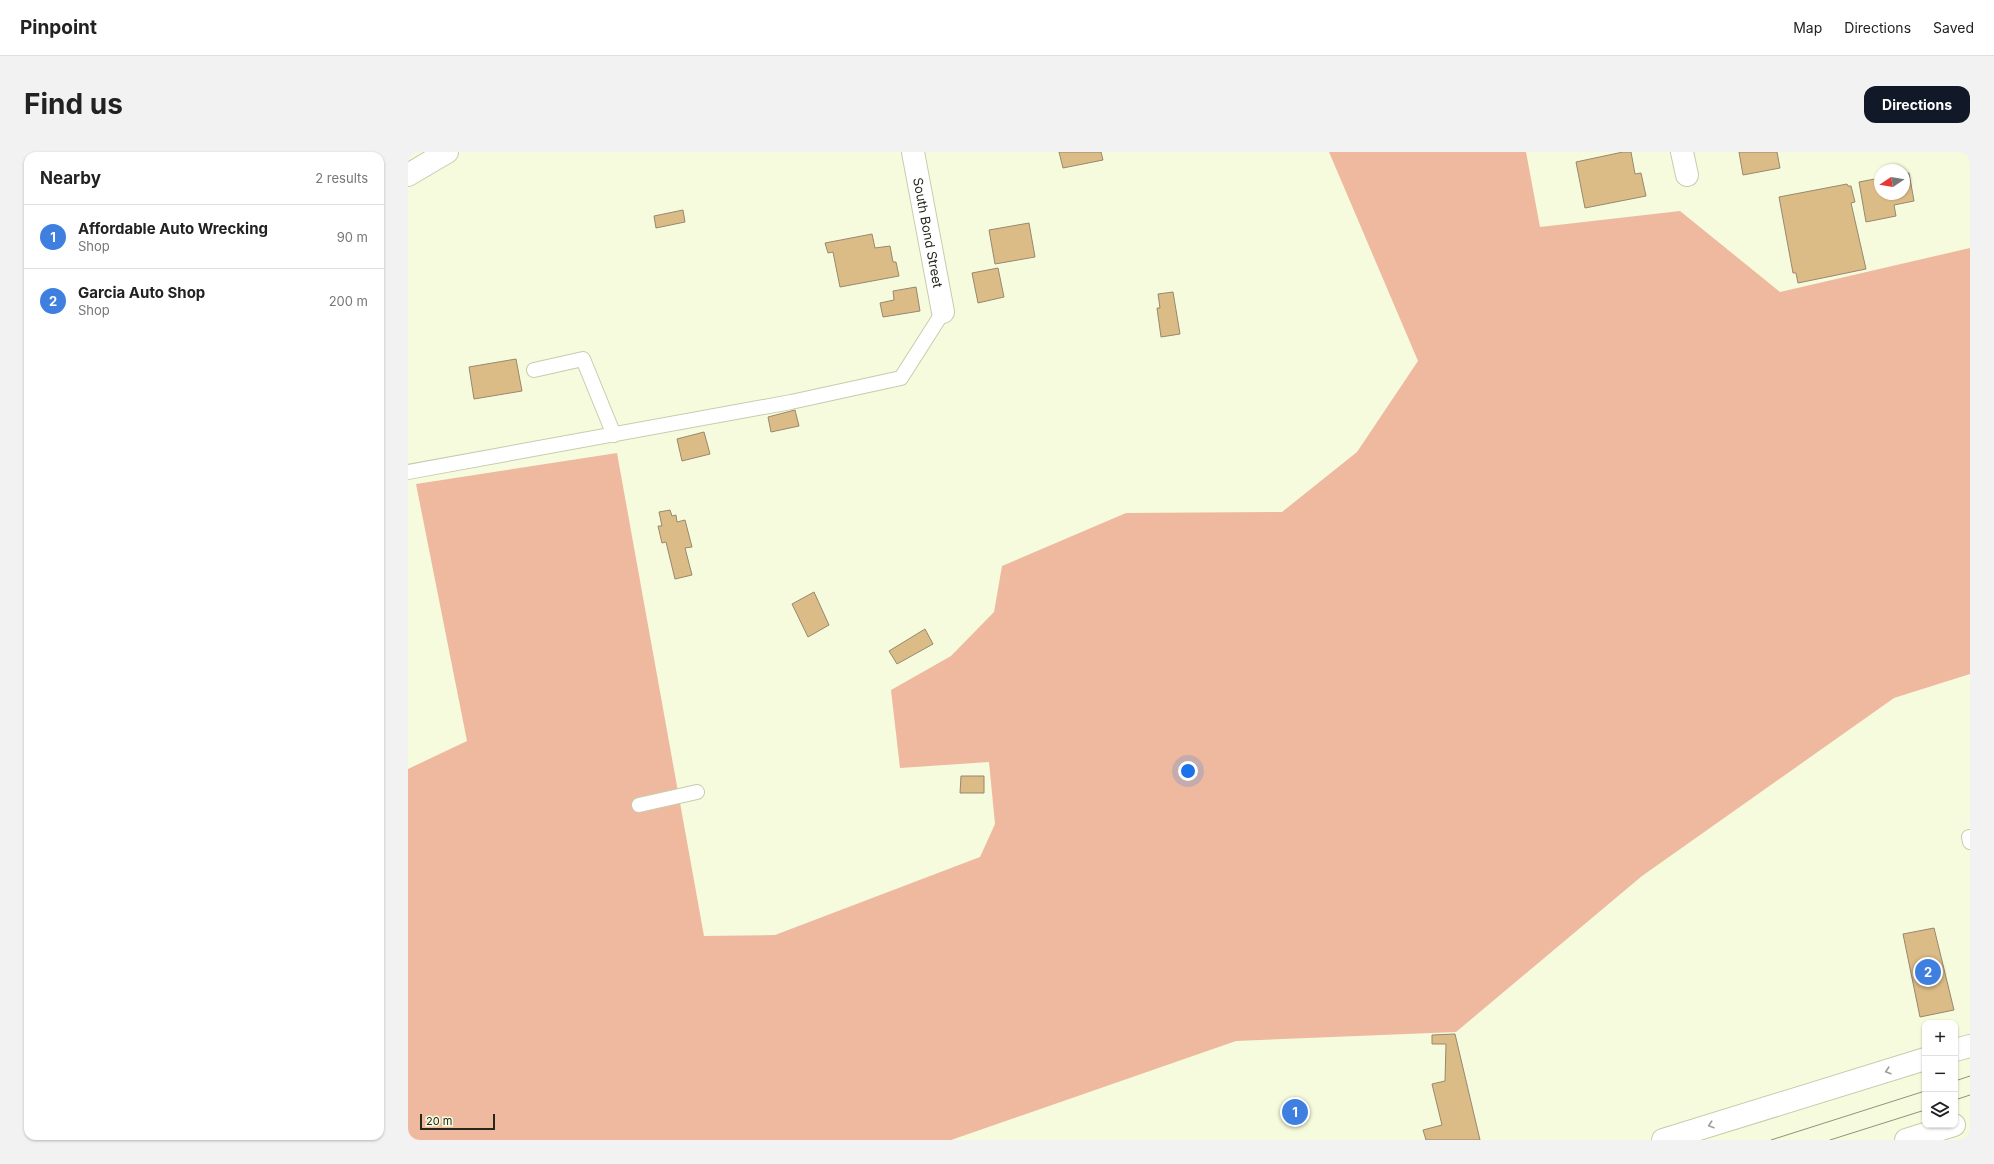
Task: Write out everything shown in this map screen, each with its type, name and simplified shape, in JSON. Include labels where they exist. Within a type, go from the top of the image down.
[{"type":"main road","points":[[408,175],[447,152]]},
{"type":"main road","name":"South Bond Street","points":[[913,152],[944,312]]},
{"type":"main road","points":[[1682,152],[1686,175]]},
{"type":"main road","points":[[1958,1049],[1970,1046]]},
{"type":"main road","points":[[1663,1140],[1922,1061]]},
{"type":"main road","points":[[1958,1124],[1970,1120]]},
{"type":"main road","points":[[1906,1140],[1944,1128]]},
{"type":"lane","points":[[408,472],[791,402],[901,378],[944,312]]},
{"type":"lane","points":[[534,370],[583,359],[614,435]]},
{"type":"lane","points":[[639,805],[697,792]]},
{"type":"shaded area","points":[[1329,152],[1526,152],[1540,227],[1680,211],[1780,292],[1970,248],[1970,674],[1894,698],[1642,876],[1456,1032],[1236,1041],[951,1140],[408,1140],[408,769],[467,741],[416,484],[617,453],[704,936],[775,935],[980,857],[995,824],[989,762],[900,768],[891,690],[951,656],[994,612],[1002,566],[1126,513],[1282,512],[1357,452],[1418,361]]},
{"type":"building","points":[[1059,152],[1101,152],[1103,160],[1063,168]]},
{"type":"building","points":[[1623,152],[1631,152],[1635,174],[1641,173],[1646,196],[1585,208],[1576,162]]},
{"type":"building","points":[[1739,152],[1777,152],[1780,168],[1743,175]]},
{"type":"building","points":[[1874,179],[1874,200],[1910,200],[1910,179],[1914,201],[1894,205],[1896,216],[1866,222],[1859,182]]},
{"type":"building","points":[[1847,184],[1848,186],[1851,186],[1855,202],[1851,203],[1866,269],[1798,283],[1796,273],[1793,273],[1779,197]]},
{"type":"building","points":[[683,210],[685,222],[656,228],[654,216]]},
{"type":"building","points":[[1029,223],[1035,257],[995,264],[989,230]]},
{"type":"building","points":[[872,234],[875,248],[890,246],[893,262],[896,262],[899,276],[840,287],[833,252],[828,253],[825,243]]},
{"type":"building","points":[[998,268],[1004,297],[978,303],[972,273]]},
{"type":"building","points":[[916,287],[920,311],[883,317],[880,303],[894,300],[893,291]]},
{"type":"building","points":[[1173,292],[1180,334],[1161,337],[1157,308],[1160,308],[1158,294]]},
{"type":"building","points":[[516,359],[522,391],[474,399],[469,367]]},
{"type":"building","points":[[795,410],[799,426],[771,432],[768,417]]},
{"type":"building","points":[[704,432],[710,454],[682,461],[677,439]]},
{"type":"building","points":[[670,510],[672,516],[676,515],[677,522],[685,520],[692,547],[685,548],[692,575],[675,579],[666,542],[662,543],[658,526],[662,526],[659,512]]},
{"type":"building","points":[[814,592],[829,625],[808,637],[792,604]]},
{"type":"building","points":[[925,629],[933,644],[897,664],[889,651]]},
{"type":"building","points":[[961,776],[984,776],[984,793],[960,793]]},
{"type":"building","points":[[1934,928],[1954,1010],[1920,1017],[1903,934]]},
{"type":"building","points":[[1455,1034],[1480,1140],[1426,1140],[1423,1130],[1442,1125],[1432,1084],[1445,1081],[1446,1044],[1432,1044],[1432,1035]]},
{"type":"tram line","points":[[1958,1080],[1970,1076]]},
{"type":"tram line","points":[[1771,1140],[1922,1092]]},
{"type":"tram line","points":[[1958,1099],[1970,1095]]},
{"type":"tram line","points":[[1830,1140],[1922,1111]]},
{"type":"place","name":"Garcia Auto Shop","points":[[1928,972]]},
{"type":"place","name":"Affordable Auto Wrecking","points":[[1295,1112]]}]
